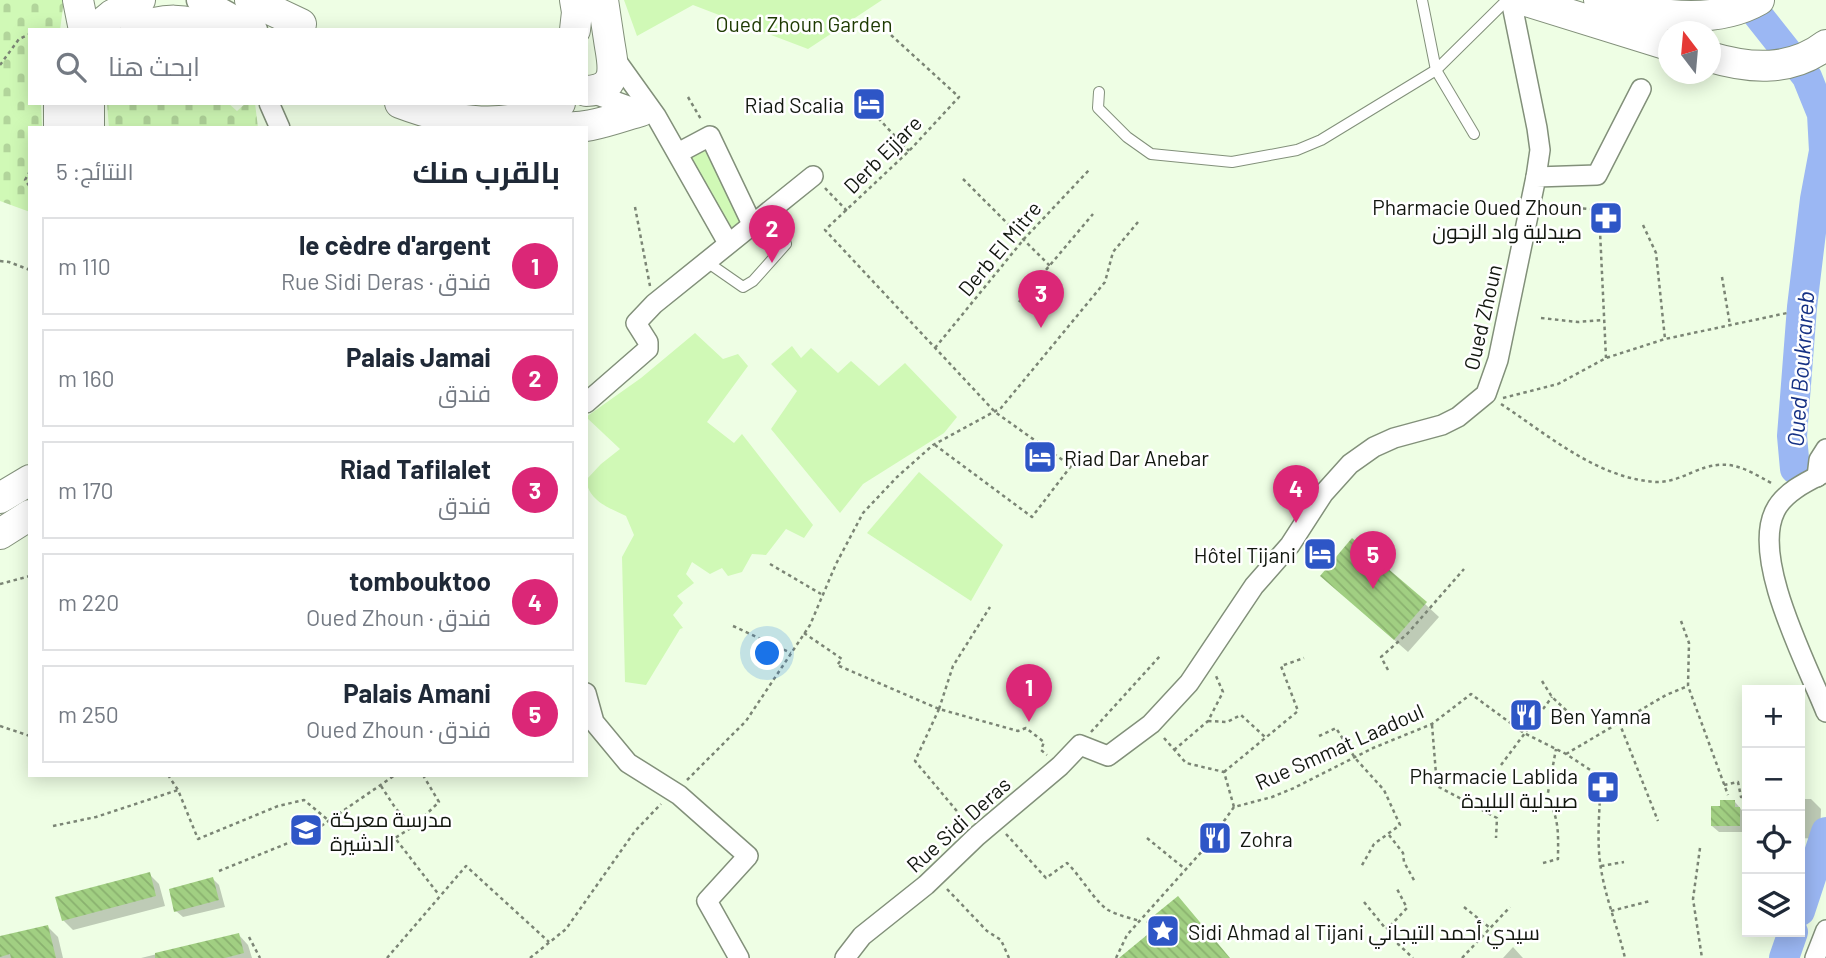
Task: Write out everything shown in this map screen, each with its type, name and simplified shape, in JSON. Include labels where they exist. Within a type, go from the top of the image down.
[{"type":"main road","points":[[78,0],[84,28]]},
{"type":"main road","points":[[96,28],[112,15],[140,0]]},
{"type":"main road","points":[[200,0],[250,28]]},
{"type":"main road","points":[[250,0],[305,28]]},
{"type":"main road","points":[[575,0],[575,28]]},
{"type":"main road","points":[[588,91],[602,88],[611,78],[614,65],[603,0]]},
{"type":"main road","points":[[1523,0],[1658,42]]},
{"type":"main road","points":[[1599,0],[1633,10],[1688,15],[1733,11],[1759,0]]},
{"type":"main road","points":[[139,28],[149,23],[173,19],[188,20],[209,28]]},
{"type":"main road","points":[[1721,60],[1744,65],[1787,65],[1826,46]]},
{"type":"main road","points":[[58,126],[59,105]]},
{"type":"main road","points":[[89,105],[89,126]]},
{"type":"main road","points":[[408,105],[473,122],[527,119],[565,126]]},
{"type":"main road","points":[[579,126],[648,113]]},
{"type":"main road","points":[[0,498],[28,481]]},
{"type":"main road","points":[[0,534],[28,516]]},
{"type":"street","name":"Oued Zhoun","points":[[1080,745],[1108,756],[1151,724],[1189,683],[1248,594],[1290,545],[1323,494],[1350,464],[1374,447],[1394,438],[1442,425],[1458,417],[1486,394],[1499,360],[1540,150],[1509,0]]},
{"type":"street","points":[[612,54],[648,113],[678,153],[729,243]]},
{"type":"street","points":[[1536,177],[1597,175],[1641,89]]},
{"type":"street","points":[[588,91],[648,113]]},
{"type":"street","points":[[270,105],[279,126]]},
{"type":"street","points":[[678,153],[710,136],[757,220]]},
{"type":"street","points":[[588,401],[648,349],[649,342],[636,323],[653,304],[813,176]]},
{"type":"street","points":[[1826,449],[1819,460],[1821,474],[1791,493],[1775,510],[1769,531],[1768,553],[1777,593],[1826,712]]},
{"type":"street","points":[[588,700],[594,722],[628,763],[675,793],[748,856],[706,901],[739,958]]},
{"type":"street","name":"Rue Sidi Deras","points":[[845,958],[862,936],[935,876],[978,835],[1060,766],[1080,745]]},
{"type":"street","points":[[1815,958],[1826,935]]},
{"type":"lane","points":[[1422,0],[1436,70],[1474,134]]},
{"type":"lane","points":[[1099,92],[1098,108],[1127,137],[1150,154],[1232,162],[1285,153],[1321,140],[1436,70],[1509,0]]},
{"type":"lane","points":[[707,262],[743,287],[753,281],[786,244],[784,237],[757,220]]},
{"type":"path","points":[[0,65],[19,39],[28,35]]},
{"type":"path","name":"Derb Ejjare","points":[[891,35],[959,97],[909,151],[825,230],[935,348]]},
{"type":"path","points":[[688,97],[710,136]]},
{"type":"path","points":[[864,103],[909,151]]},
{"type":"path","name":"Derb El Mitre","points":[[935,348],[1024,239],[1089,170]]},
{"type":"path","points":[[813,176],[847,211]]},
{"type":"path","points":[[963,180],[1050,266]]},
{"type":"path","points":[[1547,205],[1599,209],[1602,320],[1606,358]]},
{"type":"path","points":[[635,207],[653,304]]},
{"type":"path","points":[[1018,302],[1093,214]]},
{"type":"path","points":[[530,958],[566,929],[635,831],[746,722],[810,625],[836,564],[863,513],[897,477],[935,445],[1001,408],[1105,282],[1113,253],[1138,222]]},
{"type":"path","points":[[1643,225],[1657,253],[1665,339]]},
{"type":"path","points":[[0,261],[28,269]]},
{"type":"path","points":[[1723,277],[1730,325]]},
{"type":"path","points":[[1787,313],[1665,339],[1606,358],[1558,384],[1495,400],[1596,466],[1627,477],[1659,482],[1677,479],[1706,467],[1739,465],[1791,493]]},
{"type":"path","points":[[1541,318],[1577,322],[1602,320]]},
{"type":"path","points":[[935,348],[995,412],[1071,466],[1032,517],[935,445]]},
{"type":"path","points":[[770,564],[823,595]]},
{"type":"path","points":[[1388,670],[1381,657],[1408,633],[1464,569]]},
{"type":"path","points":[[0,584],[28,577]]},
{"type":"path","points":[[978,835],[915,761],[939,709],[953,666],[990,607]]},
{"type":"path","points":[[1681,621],[1689,643],[1688,686],[1728,795]]},
{"type":"path","points":[[733,626],[791,653]]},
{"type":"path","points":[[1404,629],[1408,633]]},
{"type":"path","points":[[804,633],[842,659],[838,665],[939,709],[1018,731],[1026,728],[1044,743],[1041,750],[1060,766]]},
{"type":"path","points":[[1080,745],[1160,656]]},
{"type":"path","points":[[1174,750],[1208,721],[1223,692],[1208,657]]},
{"type":"path","points":[[1224,772],[1298,711],[1282,666],[1304,659]]},
{"type":"path","points":[[1542,681],[1552,698],[1568,712]]},
{"type":"path","points":[[1566,754],[1666,695],[1688,686]]},
{"type":"path","name":"Rue Smmat Laadoul","points":[[1116,958],[1127,935],[1204,849],[1234,807],[1294,788],[1432,724],[1471,694],[1524,733],[1566,754],[1601,777],[1601,866],[1625,958]]},
{"type":"path","points":[[1501,765],[1552,698]]},
{"type":"path","points":[[1208,721],[1227,722],[1241,715],[1266,737]]},
{"type":"path","points":[[1619,722],[1658,821]]},
{"type":"path","points":[[1151,724],[1186,762],[1224,772]]},
{"type":"path","points":[[1432,724],[1437,786],[1497,818],[1496,838]]},
{"type":"path","points":[[0,726],[28,735]]},
{"type":"path","points":[[1319,736],[1336,728],[1355,758],[1384,790],[1399,825],[1374,844],[1362,867]]},
{"type":"path","points":[[1543,863],[1558,859],[1555,811],[1547,798],[1556,749]]},
{"type":"path","points":[[1224,772],[1234,807]]},
{"type":"path","points":[[169,777],[178,790],[198,839],[278,806],[303,800],[328,820]]},
{"type":"path","points":[[219,871],[308,835],[392,777]]},
{"type":"path","points":[[424,777],[439,802],[414,827],[395,838],[439,895]]},
{"type":"path","points":[[1724,785],[1738,782],[1742,797]]},
{"type":"path","points":[[381,786],[396,809],[414,827]]},
{"type":"path","points":[[53,826],[96,817],[178,790]]},
{"type":"path","points":[[996,821],[1046,878],[1067,863],[1107,909],[1140,921]]},
{"type":"path","points":[[1389,835],[1403,853],[1404,862],[1415,882]]},
{"type":"path","points":[[1147,838],[1185,869]]},
{"type":"path","points":[[1700,848],[1693,899],[1702,958]]},
{"type":"path","points":[[1601,866],[1623,862]]},
{"type":"path","points":[[387,958],[466,866],[549,942]]},
{"type":"path","points":[[935,876],[987,931],[1001,940],[1009,958]]},
{"type":"path","points":[[1364,902],[1386,929],[1407,908],[1396,887]]},
{"type":"path","points":[[1611,911],[1650,901]]},
{"type":"path","points":[[1464,907],[1490,928]]},
{"type":"path","points":[[1462,958],[1510,907]]},
{"type":"path","points":[[1390,926],[1402,941],[1398,944],[1413,958]]},
{"type":"path","points":[[249,937],[260,958]]},
{"type":"green space","points":[[0,0],[64,0],[60,28],[28,28],[28,105],[41,105],[42,126],[28,126],[28,211],[0,201]]},
{"type":"green space","name":"Oued Zhoun Garden","points":[[624,0],[882,0],[808,49],[693,5],[637,36]]},
{"type":"green space","points":[[107,105],[230,105],[237,111],[244,105],[255,105],[258,126],[109,126]]},
{"type":"green space","points":[[711,137],[756,229],[734,248],[680,153]]},
{"type":"green space","points":[[695,333],[723,359],[738,354],[748,366],[707,422],[734,443],[742,434],[813,525],[804,538],[786,529],[766,555],[752,554],[742,572],[728,576],[722,568],[710,574],[692,562],[686,574],[694,583],[677,596],[683,603],[673,615],[683,628],[646,685],[625,682],[622,557],[634,535],[626,516],[595,499],[588,487],[588,478],[620,449],[588,419],[588,416],[641,378]]},
{"type":"green space","points":[[792,346],[801,358],[811,348],[838,373],[851,361],[879,386],[905,363],[957,417],[944,433],[863,484],[840,513],[771,429],[797,391],[771,364]]},
{"type":"green space","points":[[919,472],[1003,545],[971,601],[867,533]]},
{"type":"building","points":[[1352,538],[1427,602],[1394,640],[1320,576]]},
{"type":"building","points":[[1720,800],[1735,800],[1735,807],[1740,807],[1740,826],[1711,826],[1711,806],[1720,806]]},
{"type":"building","points":[[150,872],[156,896],[62,921],[55,897]]},
{"type":"building","points":[[213,877],[219,900],[174,912],[169,889]]},
{"type":"building","points":[[1178,896],[1230,958],[1119,958],[1153,930],[1146,922]]},
{"type":"building","points":[[48,925],[56,958],[11,958],[10,954],[0,957],[0,936]]},
{"type":"building","points":[[239,933],[244,953],[225,958],[155,958],[155,953]]},
{"type":"waterway","name":"Oued Boukrareb","points":[[1746,0],[1807,77],[1822,114],[1824,151],[1815,199],[1802,307],[1792,436],[1795,469]]},
{"type":"waterway","name":"Oued Boukrareb","points":[[1805,896],[1826,832]]},
{"type":"waterway","name":"Oued Boukrareb","points":[[1784,958],[1791,937]]},
{"type":"place","name":"Riad Scalia","points":[[869,104]]},
{"type":"place","name":"Pharmacie Oued Zhoun صيدلية واد الزحون","points":[[1606,218]]},
{"type":"place","name":"Palais Jamai","points":[[772,263]]},
{"type":"place","name":"Riad Tafilalet","points":[[1041,328]]},
{"type":"place","name":"Riad Dar Anebar","points":[[1040,457]]},
{"type":"place","name":"tombouktoo","points":[[1296,523]]},
{"type":"place","name":"Hôtel Tijani","points":[[1320,554]]},
{"type":"place","name":"Palais Amani","points":[[1373,589]]},
{"type":"place","name":"Ben Yamna","points":[[1526,715]]},
{"type":"place","name":"le cèdre d'argent","points":[[1029,722]]},
{"type":"place","name":"Pharmacie Lablida صيدلية البليدة","points":[[1603,787]]},
{"type":"place","name":"مدرسة معركة الدشيرة","points":[[306,830]]},
{"type":"place","name":"Zohra","points":[[1215,838]]},
{"type":"place","name":"Sidi Ahmad al Tijani سيدي أحمد التيجاني","points":[[1163,931]]}]
